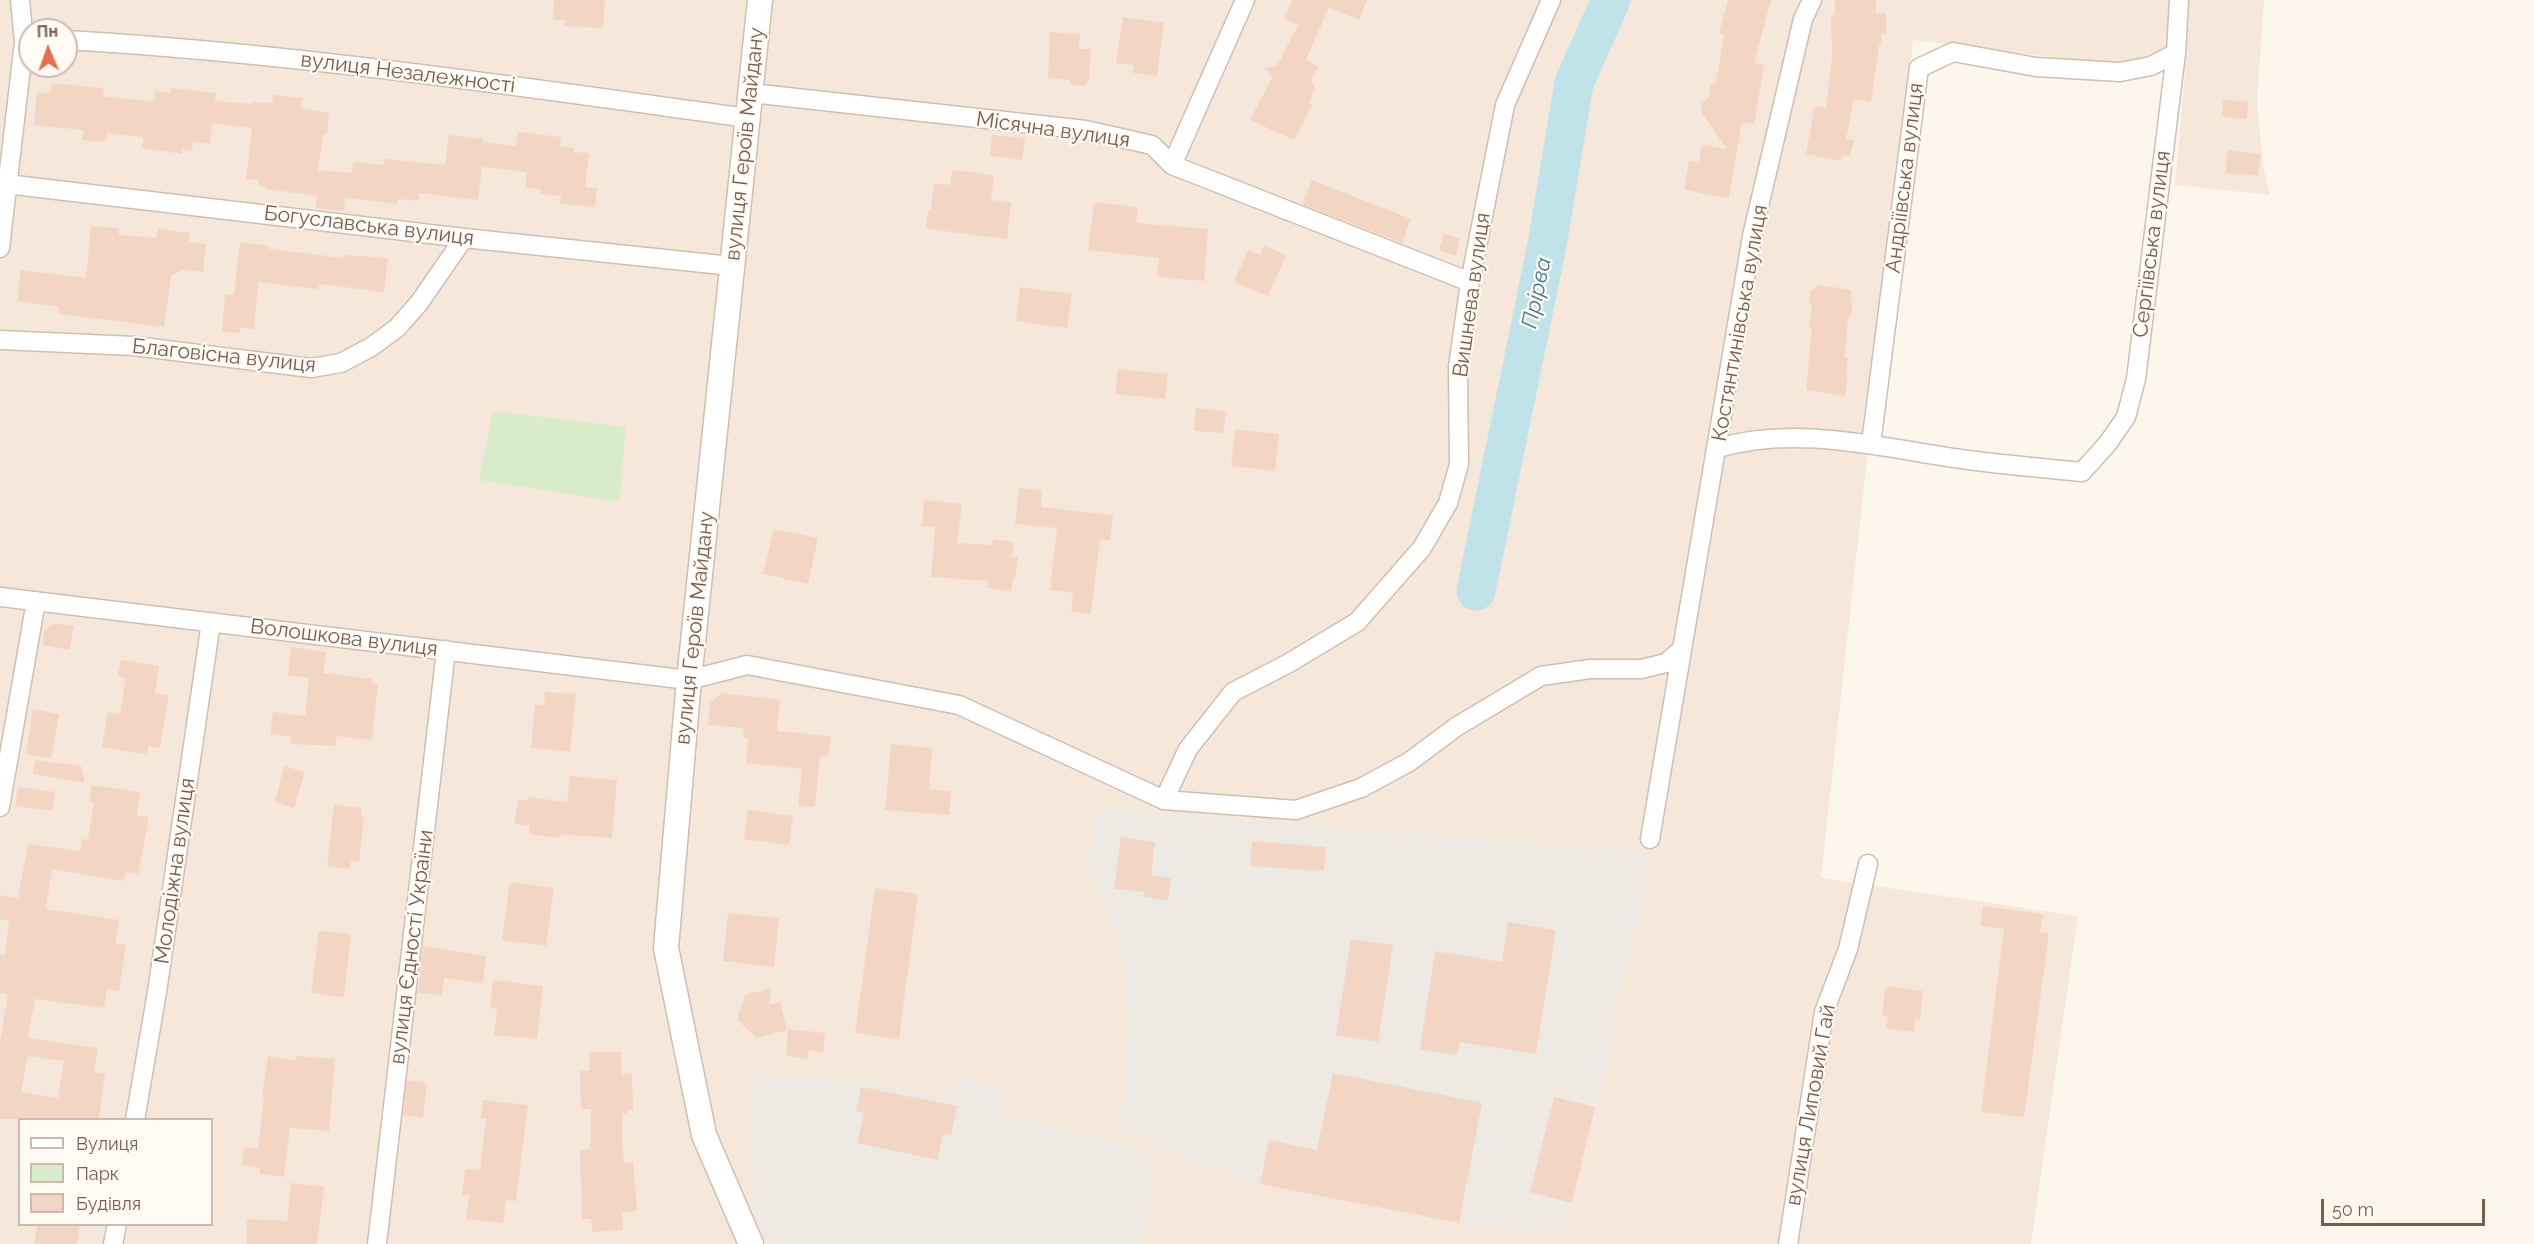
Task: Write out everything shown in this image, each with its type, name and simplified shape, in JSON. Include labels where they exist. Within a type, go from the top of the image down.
[{"type":"street","points":[[20,0],[23,18]]},
{"type":"street","name":"вулиця Героїв Майдану","points":[[751,1244],[704,1135],[666,948],[689,680],[760,0]]},
{"type":"street","points":[[1172,165],[1245,0]]},
{"type":"street","name":"Вишнева вулиця","points":[[1164,800],[1188,749],[1233,692],[1289,663],[1357,622],[1422,548],[1448,503],[1459,464],[1458,367],[1470,282],[1505,105],[1551,0]]},
{"type":"street","name":"Костянтинівська вулиця","points":[[1650,840],[1752,236],[1803,19],[1812,0]]},
{"type":"street","name":"Сергіївська вулиця","points":[[1870,444],[1968,460],[2082,472],[2108,443],[2126,417],[2136,379],[2176,53],[2179,0]]},
{"type":"street","name":"вулиця Незалежності","points":[[78,41],[174,46],[485,82],[748,118]]},
{"type":"street","name":"Андріївська вулиця","points":[[1870,444],[1919,68],[1953,52],[2036,67],[2120,72],[2151,66],[2176,53]]},
{"type":"street","points":[[0,248],[6,184],[22,78]]},
{"type":"street","name":"Місячна вулиця","points":[[751,93],[1086,130],[1152,145],[1172,165],[1470,282]]},
{"type":"street","name":"Богуславська вулиця","points":[[6,184],[464,238],[732,266]]},
{"type":"street","name":"Благовісна вулиця","points":[[0,340],[134,346],[311,368],[341,363],[371,348],[397,328],[419,303],[464,238]]},
{"type":"street","points":[[1718,448],[1743,441],[1772,438],[1870,444]]},
{"type":"street","name":"Волошкова вулиця","points":[[0,597],[689,680]]},
{"type":"street","points":[[0,807],[36,601]]},
{"type":"street","name":"Молодіжна вулиця","points":[[135,1118],[160,971],[211,622]]},
{"type":"street","points":[[689,680],[747,665],[960,705],[1164,800],[1296,810],[1361,788],[1409,762],[1456,727],[1541,676],[1590,669],[1641,669],[1666,663],[1682,649]]},
{"type":"street","name":"вулиця Єдності України","points":[[377,1244],[446,650]]},
{"type":"street","name":"вулиця Липовий Гай","points":[[1788,1244],[1824,1012],[1848,949],[1868,864]]},
{"type":"street","points":[[113,1244],[117,1226]]},
{"type":"shaded area","points":[[0,0],[2264,0],[2257,103],[2263,166],[2270,195],[2175,185],[2185,73],[1913,40],[1821,878],[2078,916],[2031,1244],[0,1244]]},
{"type":"shaded area","points":[[1096,807],[1652,853],[1595,1107],[1562,1233],[1459,1223],[1260,1184],[1165,1151],[1121,1127],[1129,1026],[1122,951],[1089,867]]},
{"type":"shaded area","points":[[754,1075],[871,1082],[944,1097],[965,1077],[995,1087],[1001,1114],[1130,1147],[1155,1162],[1142,1244],[770,1244],[752,1208]]},
{"type":"green space","points":[[493,411],[626,427],[619,502],[479,480]]},
{"type":"building","points":[[554,0],[605,0],[603,28],[565,26],[565,20],[553,20]]},
{"type":"building","points":[[1292,0],[1367,0],[1359,20],[1329,7],[1306,60],[1318,66],[1311,82],[1315,87],[1309,103],[1312,105],[1294,140],[1250,120],[1272,78],[1266,68],[1277,66],[1298,25],[1284,19]]},
{"type":"building","points":[[1728,0],[1771,0],[1754,63],[1764,65],[1754,124],[1742,122],[1729,198],[1684,190],[1689,161],[1699,163],[1702,145],[1727,149],[1701,112],[1701,104],[1709,97],[1710,86],[1716,82],[1724,35],[1719,33]]},
{"type":"building","points":[[1835,0],[1876,0],[1876,13],[1886,13],[1886,34],[1881,34],[1871,102],[1854,99],[1846,139],[1854,140],[1850,156],[1842,155],[1841,161],[1806,154],[1815,106],[1826,108],[1832,57],[1831,15],[1835,15]]},
{"type":"building","points":[[1123,17],[1164,23],[1157,76],[1133,73],[1134,65],[1116,63]]},
{"type":"building","points":[[1050,32],[1080,34],[1079,49],[1091,49],[1089,79],[1085,86],[1072,85],[1069,80],[1048,78]]},
{"type":"building","points":[[52,83],[104,88],[103,96],[154,102],[155,91],[171,93],[171,88],[216,93],[215,101],[253,104],[253,102],[272,103],[273,95],[302,98],[301,108],[329,113],[327,135],[323,135],[318,170],[352,173],[353,162],[384,165],[384,159],[445,165],[449,135],[516,146],[518,132],[561,137],[560,146],[574,148],[574,152],[589,153],[585,187],[597,188],[595,207],[560,204],[561,196],[541,194],[541,189],[525,188],[527,172],[482,167],[478,200],[419,193],[419,201],[398,199],[397,204],[345,198],[344,211],[316,208],[317,196],[266,189],[266,187],[258,186],[259,180],[246,179],[252,128],[212,123],[210,144],[193,142],[192,151],[182,150],[182,154],[142,148],[143,137],[107,133],[106,142],[82,140],[83,130],[34,125],[37,92],[50,94]]},
{"type":"building","points":[[2223,100],[2248,102],[2247,119],[2222,117]]},
{"type":"building","points":[[992,135],[1025,138],[1022,160],[990,156]]},
{"type":"building","points":[[2228,150],[2261,154],[2258,176],[2225,173]]},
{"type":"building","points":[[952,170],[994,175],[991,200],[1011,202],[1007,239],[928,229],[926,224],[928,211],[931,209],[934,183],[950,185]]},
{"type":"building","points":[[1312,180],[1411,219],[1402,243],[1302,204]]},
{"type":"building","points":[[1094,202],[1138,207],[1136,223],[1208,229],[1204,281],[1157,277],[1159,258],[1088,250]]},
{"type":"building","points":[[91,226],[119,228],[119,235],[156,238],[158,229],[190,233],[189,242],[206,244],[203,272],[183,270],[171,276],[164,327],[58,314],[59,307],[17,301],[21,270],[86,278]]},
{"type":"building","points":[[1444,234],[1460,238],[1456,256],[1439,250]]},
{"type":"building","points":[[240,242],[270,246],[269,249],[344,258],[344,255],[388,258],[384,292],[319,284],[319,289],[258,282],[254,329],[240,328],[240,333],[222,332],[225,294],[234,295]]},
{"type":"building","points":[[1264,245],[1286,255],[1268,296],[1234,282],[1248,250],[1260,255]]},
{"type":"building","points":[[1819,285],[1852,290],[1850,302],[1853,303],[1850,318],[1848,318],[1845,358],[1848,358],[1846,374],[1848,374],[1845,396],[1806,390],[1812,327],[1809,327],[1812,306],[1809,302],[1810,292]]},
{"type":"building","points":[[1020,287],[1072,294],[1067,328],[1016,321]]},
{"type":"building","points":[[1118,369],[1168,374],[1165,399],[1115,394]]},
{"type":"building","points":[[1196,408],[1226,411],[1223,433],[1194,431]]},
{"type":"building","points":[[1235,429],[1279,434],[1275,471],[1231,466]]},
{"type":"building","points":[[1019,488],[1042,490],[1041,507],[1113,515],[1110,540],[1100,539],[1091,614],[1071,611],[1073,593],[1050,590],[1057,528],[1015,524]]},
{"type":"building","points":[[924,500],[962,504],[957,543],[992,545],[993,539],[1014,542],[1012,557],[1018,557],[1011,591],[987,588],[988,581],[931,577],[935,527],[922,526]]},
{"type":"building","points":[[774,529],[818,538],[808,584],[763,574]]},
{"type":"building","points":[[54,623],[74,626],[69,650],[43,645],[44,631]]},
{"type":"building","points":[[291,647],[326,652],[323,673],[372,679],[372,683],[378,684],[372,740],[336,736],[336,746],[290,744],[292,737],[270,734],[273,712],[305,716],[309,678],[288,675]]},
{"type":"building","points":[[121,660],[159,666],[155,693],[169,695],[160,748],[148,746],[147,755],[102,747],[108,712],[120,714],[126,678],[118,676]]},
{"type":"building","points":[[545,692],[576,694],[570,752],[531,748],[535,704],[544,705]]},
{"type":"building","points":[[722,693],[780,700],[777,731],[831,736],[828,757],[820,756],[815,807],[798,806],[802,769],[746,763],[748,739],[743,738],[744,728],[708,725],[710,703]]},
{"type":"building","points":[[33,709],[59,714],[51,758],[26,754]]},
{"type":"building","points":[[891,744],[932,748],[929,789],[951,791],[949,815],[885,810]]},
{"type":"building","points":[[35,760],[81,766],[85,783],[33,774]]},
{"type":"building","points":[[284,766],[305,772],[294,808],[275,802]]},
{"type":"building","points":[[570,776],[617,780],[612,838],[560,834],[559,838],[529,834],[530,826],[514,824],[518,799],[527,801],[528,797],[567,802]]},
{"type":"building","points":[[92,785],[140,792],[137,815],[149,817],[138,874],[126,872],[124,881],[52,869],[46,909],[119,920],[115,943],[126,945],[119,991],[107,989],[104,1008],[35,999],[28,1038],[98,1048],[94,1072],[105,1073],[99,1118],[0,1119],[0,1041],[8,994],[0,993],[0,955],[5,955],[9,921],[0,919],[0,895],[18,898],[28,844],[80,851],[82,839],[88,840],[94,803],[89,802]],"holes":[[[28,1056],[64,1061],[58,1098],[21,1092]]]},
{"type":"building","points":[[18,787],[55,792],[52,811],[15,806]]},
{"type":"building","points":[[334,805],[362,808],[361,817],[364,818],[359,862],[351,861],[350,869],[327,866]]},
{"type":"building","points":[[748,810],[793,816],[789,845],[744,839]]},
{"type":"building","points":[[1121,837],[1155,842],[1151,875],[1171,878],[1168,901],[1144,897],[1145,892],[1114,889]]},
{"type":"building","points":[[1252,841],[1326,847],[1324,871],[1250,866]]},
{"type":"building","points":[[510,882],[554,888],[546,946],[502,940]]},
{"type":"building","points":[[875,888],[918,894],[899,1039],[855,1033]]},
{"type":"building","points":[[1983,906],[2043,914],[2040,932],[2049,933],[2024,1117],[1981,1112],[2004,929],[1980,926]]},
{"type":"building","points":[[728,913],[779,918],[774,967],[723,961]]},
{"type":"building","points":[[1508,922],[1556,930],[1536,1054],[1460,1042],[1457,1055],[1420,1049],[1435,951],[1502,962]]},
{"type":"building","points":[[319,931],[351,934],[344,997],[311,993]]},
{"type":"building","points":[[1351,939],[1393,945],[1378,1042],[1336,1035]]},
{"type":"building","points":[[423,946],[486,956],[483,983],[444,978],[442,995],[418,993]]},
{"type":"building","points":[[493,980],[543,986],[537,1039],[494,1035],[497,1009],[490,1008]]},
{"type":"building","points":[[1886,986],[1923,991],[1920,1020],[1916,1019],[1914,1032],[1886,1028],[1888,1017],[1882,1016]]},
{"type":"building","points":[[771,988],[769,1005],[780,1002],[787,1030],[757,1038],[737,1020],[745,995]]},
{"type":"building","points":[[788,1029],[825,1033],[823,1052],[809,1050],[808,1059],[786,1056]]},
{"type":"building","points":[[589,1052],[621,1052],[622,1074],[632,1074],[633,1110],[627,1110],[627,1114],[622,1113],[622,1140],[624,1163],[633,1162],[637,1211],[622,1212],[623,1230],[592,1232],[591,1219],[582,1219],[580,1150],[590,1149],[591,1109],[581,1109],[580,1071],[590,1071]]},
{"type":"building","points":[[268,1056],[296,1061],[296,1056],[335,1059],[329,1131],[290,1128],[284,1177],[260,1174],[260,1168],[242,1165],[244,1147],[258,1149]]},
{"type":"building","points":[[1333,1073],[1482,1103],[1459,1223],[1260,1184],[1269,1140],[1317,1150]]},
{"type":"building","points":[[407,1080],[427,1083],[423,1118],[403,1115]]},
{"type":"building","points":[[861,1087],[957,1106],[951,1135],[943,1134],[938,1160],[857,1143],[864,1113],[856,1111]]},
{"type":"building","points":[[1554,1097],[1595,1107],[1572,1203],[1530,1192]]},
{"type":"building","points":[[483,1100],[528,1105],[516,1201],[506,1200],[503,1223],[466,1219],[469,1195],[462,1195],[465,1169],[480,1170],[486,1119],[481,1119]]},
{"type":"building","points":[[291,1183],[324,1187],[317,1244],[247,1244],[247,1219],[287,1221]]},
{"type":"building","points":[[38,1226],[80,1226],[77,1244],[34,1244]]},
{"type":"waterway","name":"Прірва","points":[[1476,591],[1547,245],[1574,83],[1611,0]]}]
